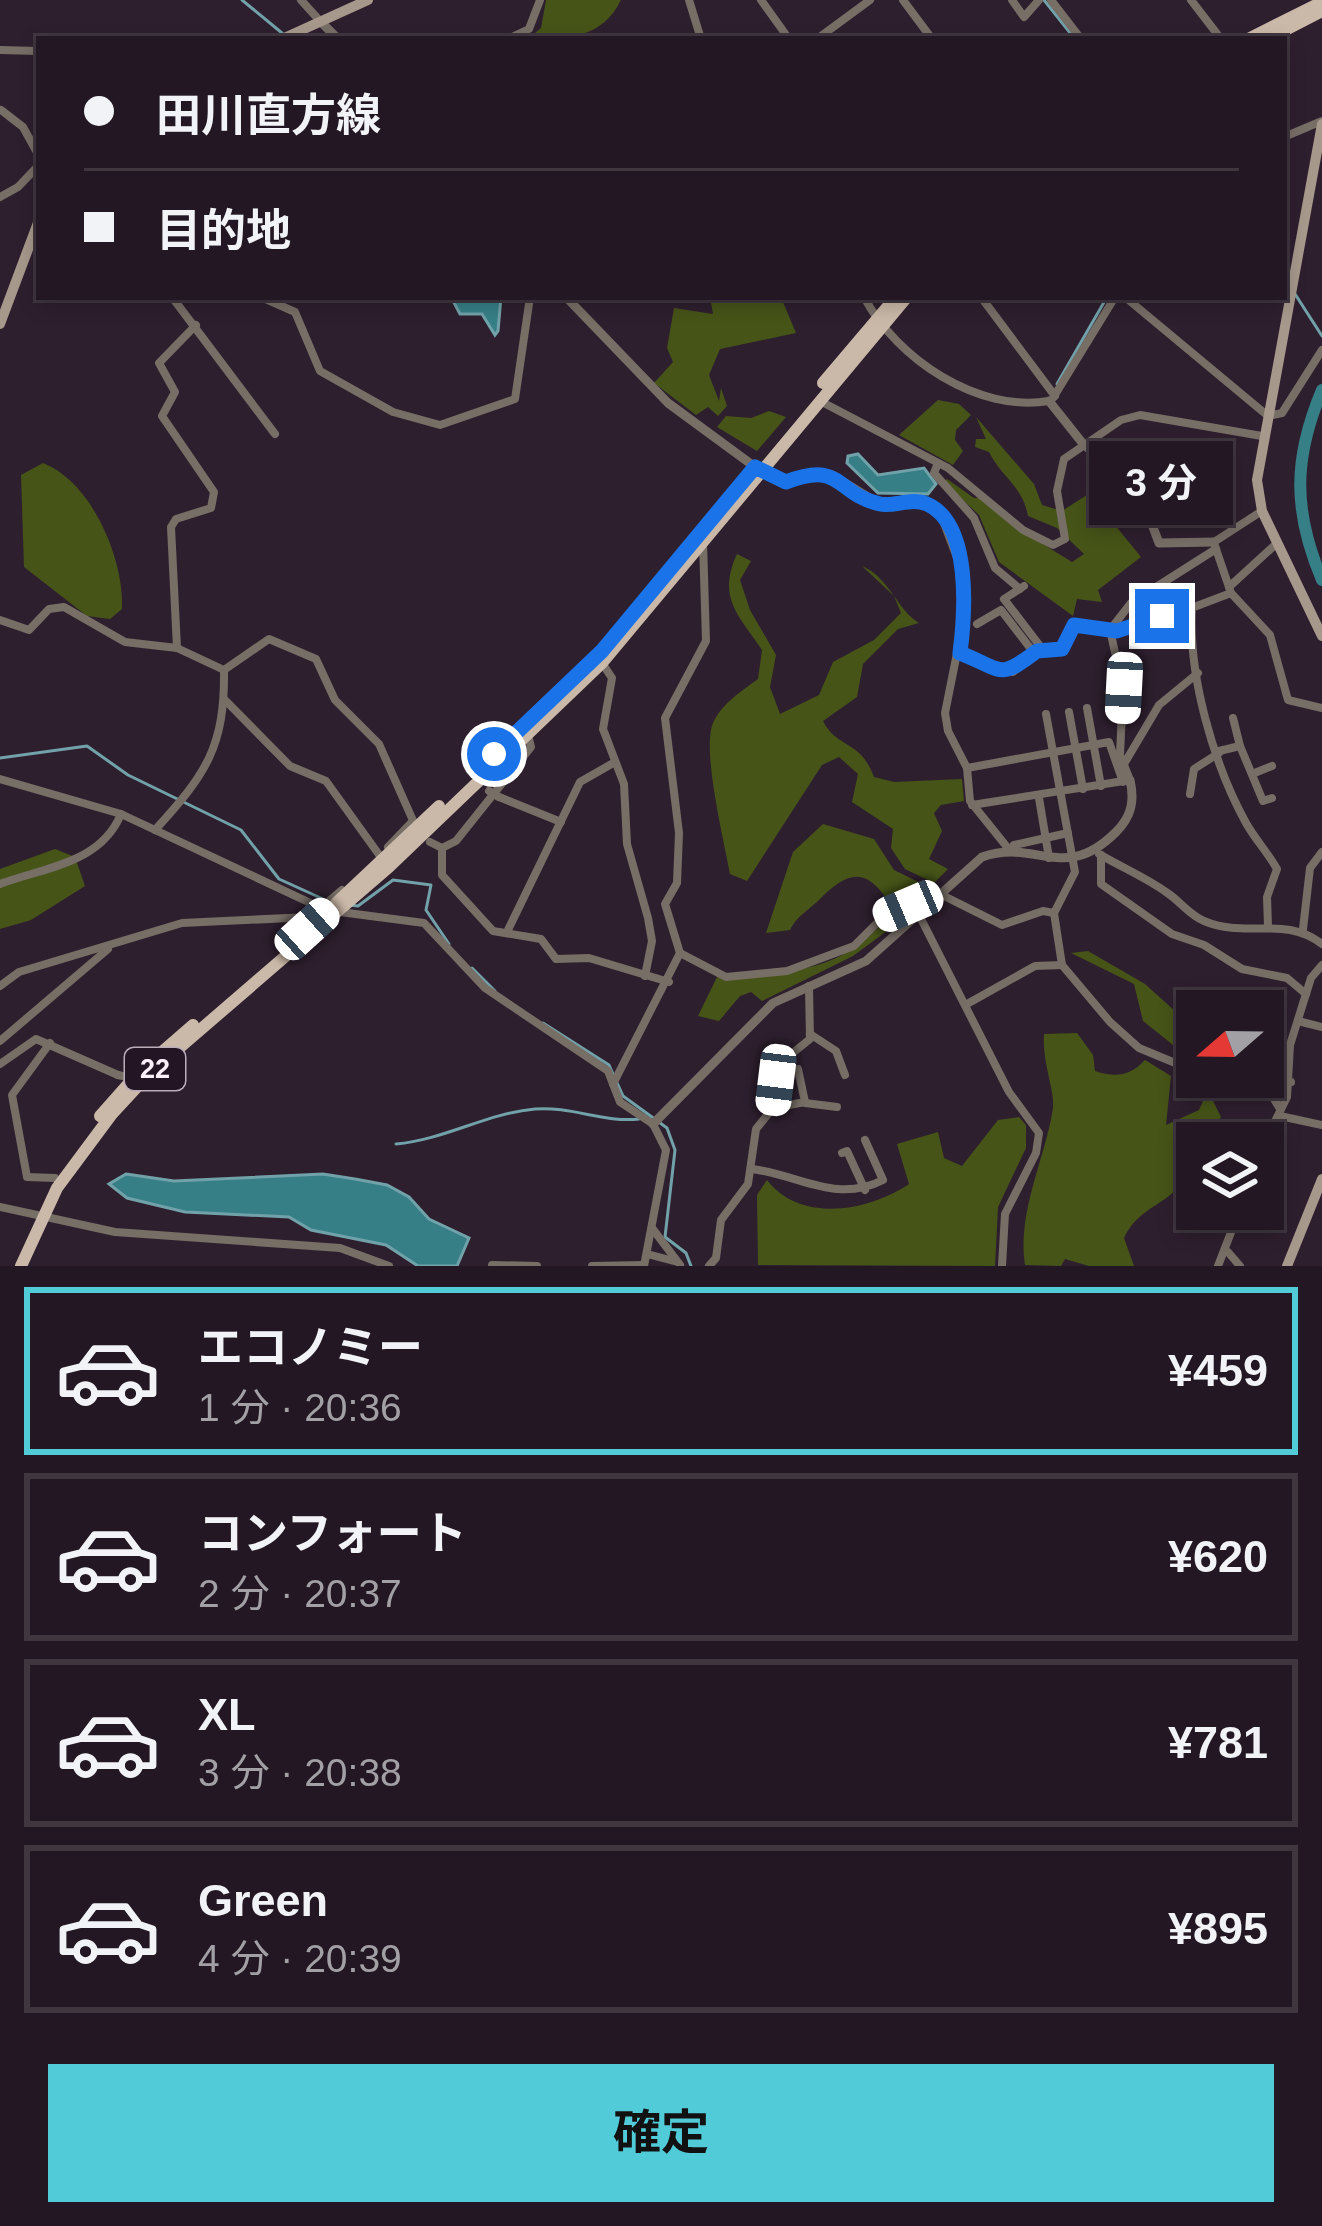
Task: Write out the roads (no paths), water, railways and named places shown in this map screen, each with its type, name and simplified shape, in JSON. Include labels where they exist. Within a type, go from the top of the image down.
[{"type":"main road","points":[[289,36],[368,0]]},
{"type":"main road","points":[[1254,36],[1322,2]]},
{"type":"main road","points":[[1274,36],[1322,11]]},
{"type":"main road","points":[[1287,289],[1322,123]]},
{"type":"main road","points":[[0,323],[36,228]]},
{"type":"main road","name":"22","points":[[17,1266],[55,1178],[139,1072],[330,908],[602,651],[819,401],[894,300]]},
{"type":"main road","name":"22","points":[[39,1217],[85,1147],[149,1074],[338,911],[602,663],[879,322],[904,300]]},
{"type":"main road","points":[[1285,300],[1257,480],[1262,512],[1322,636]]},
{"type":"main road","points":[[1286,1266],[1322,1179]]},
{"type":"street","points":[[302,0],[335,36]]},
{"type":"street","points":[[515,36],[530,29],[540,0]]},
{"type":"street","points":[[689,0],[700,36]]},
{"type":"street","points":[[760,0],[787,36]]},
{"type":"street","points":[[822,36],[870,0]]},
{"type":"street","points":[[903,0],[930,36]]},
{"type":"street","points":[[1012,0],[1024,16],[1037,2]]},
{"type":"street","points":[[1024,0],[1037,2]]},
{"type":"street","points":[[1051,0],[1079,36]]},
{"type":"street","points":[[1191,0],[1219,36]]},
{"type":"street","points":[[0,50],[36,51]]},
{"type":"street","points":[[2,110],[23,127],[36,154]]},
{"type":"street","points":[[1287,133],[1322,123]]},
{"type":"street","points":[[0,196],[18,187],[36,164]]},
{"type":"street","points":[[175,300],[275,434]]},
{"type":"street","points":[[268,300],[295,312],[314,361],[328,378],[393,412],[440,425],[514,400],[530,300]]},
{"type":"street","points":[[569,300],[637,376],[758,470],[786,482],[819,472],[833,475],[880,504],[926,504],[941,515],[964,576],[960,653],[945,713],[968,768],[972,805],[1012,848],[1050,860],[1099,853],[1126,822],[1133,796],[1109,742],[968,768]]},
{"type":"street","points":[[866,300],[879,322],[950,384],[992,394],[1012,405],[1052,400]]},
{"type":"street","points":[[983,300],[1084,445],[1136,482],[1159,543],[1215,546]]},
{"type":"street","points":[[1052,400],[1112,300]]},
{"type":"street","points":[[1129,300],[1268,416],[1282,413],[1322,350]]},
{"type":"street","points":[[177,648],[171,526],[176,519],[211,508],[214,492],[162,416],[175,392],[159,363],[196,325]]},
{"type":"street","points":[[819,401],[938,463],[1023,530],[1058,544],[1065,539],[1057,491],[1064,459],[1121,419],[1140,416],[1262,436]]},
{"type":"street","points":[[938,463],[934,473],[974,518],[995,568],[1022,587],[1004,599],[1039,652]]},
{"type":"street","points":[[1110,630],[1131,603],[1262,512]]},
{"type":"street","points":[[613,1084],[680,953],[665,904],[677,883],[679,833],[665,718],[706,641],[703,542]]},
{"type":"street","points":[[960,653],[1007,672],[1019,670],[1039,652],[1062,649],[1074,625],[1110,630],[1144,626],[1230,590],[1276,544]]},
{"type":"street","points":[[1215,546],[1230,590],[1270,635],[1288,700],[1322,708]]},
{"type":"street","points":[[0,620],[29,630],[49,609],[64,607],[125,641],[177,648],[224,670]]},
{"type":"street","points":[[1192,607],[1191,645],[1219,753],[1248,828],[1277,869],[1267,897],[1268,926]]},
{"type":"street","points":[[977,624],[1000,610],[1039,652]]},
{"type":"street","points":[[1110,630],[1124,688],[1126,781]]},
{"type":"street","points":[[0,986],[19,972],[182,922],[310,917],[413,824],[379,744],[335,700],[316,658],[269,639],[224,670]]},
{"type":"street","points":[[602,663],[612,678],[602,729],[627,796],[626,835],[652,940],[645,976]]},
{"type":"street","points":[[155,830],[199,781],[212,758],[223,730],[224,670]]},
{"type":"street","points":[[1124,765],[1159,705],[1198,674]]},
{"type":"street","points":[[225,700],[290,766],[326,781],[380,856]]},
{"type":"street","points":[[1088,708],[1101,786]]},
{"type":"street","points":[[1069,712],[1083,789]]},
{"type":"street","points":[[1046,714],[1073,860],[1073,885],[1054,914],[1062,965],[1125,1038],[1176,1062]]},
{"type":"street","points":[[1232,718],[1263,801],[1271,798]]},
{"type":"street","points":[[442,848],[456,841],[531,747],[527,733]]},
{"type":"street","points":[[1190,794],[1194,769],[1240,746]]},
{"type":"street","points":[[507,932],[584,777],[615,762]]},
{"type":"street","points":[[1252,774],[1272,766]]},
{"type":"street","points":[[0,779],[121,814],[321,908]]},
{"type":"street","points":[[1039,798],[1126,781]]},
{"type":"street","points":[[474,782],[561,822]]},
{"type":"street","points":[[972,805],[1034,794],[1039,798],[1050,860]]},
{"type":"street","points":[[0,884],[86,856],[112,836],[121,814]]},
{"type":"street","points":[[657,1121],[758,1016],[866,961],[982,856],[1068,833]]},
{"type":"street","points":[[430,842],[442,848]]},
{"type":"street","points":[[442,848],[442,875],[493,931],[541,939],[556,959],[589,958],[669,982]]},
{"type":"street","points":[[1303,930],[1310,868],[1322,852]]},
{"type":"street","points":[[1099,853],[1171,895],[1198,919],[1231,929],[1303,930],[1322,944]]},
{"type":"street","points":[[1099,853],[1101,884],[1172,934],[1242,969],[1287,978],[1306,994]]},
{"type":"street","points":[[938,893],[1002,925],[1043,911],[1054,914]]},
{"type":"street","points":[[680,953],[726,977],[787,971],[854,946],[883,917],[927,904]]},
{"type":"street","points":[[338,911],[424,923],[485,988],[603,1066],[620,1102],[657,1121],[666,1150],[645,1262]]},
{"type":"street","points":[[917,912],[1009,1092],[1040,1133],[1036,1153],[1005,1214],[1002,1266]]},
{"type":"street","points":[[1186,938],[1198,919]]},
{"type":"street","points":[[0,1042],[109,948]]},
{"type":"street","points":[[966,1004],[1035,966],[1062,965]]},
{"type":"street","points":[[1275,1122],[1291,1082],[1290,1045],[1306,994],[1322,965]]},
{"type":"street","points":[[709,1266],[721,1220],[740,1199],[752,1169],[756,1130],[773,1108],[776,1080],[789,1056],[810,1034],[809,986]]},
{"type":"street","points":[[1298,1021],[1322,1027]]},
{"type":"street","points":[[810,1034],[836,1051],[845,1075]]},
{"type":"street","points":[[0,1064],[28,1041],[50,1043],[118,1075],[168,1086]]},
{"type":"street","points":[[50,1043],[12,1095],[27,1177],[55,1178]]},
{"type":"street","points":[[798,1069],[806,1107],[837,1107]]},
{"type":"street","points":[[1284,1083],[1291,1082]]},
{"type":"street","points":[[1273,1098],[1280,1113],[1322,1125]]},
{"type":"street","points":[[773,1108],[805,1102]]},
{"type":"street","points":[[752,1169],[790,1174],[812,1188],[865,1190],[883,1180],[865,1140]]},
{"type":"street","points":[[842,1153],[847,1151],[865,1190]]},
{"type":"street","points":[[0,1206],[115,1232],[340,1248],[389,1266]]},
{"type":"street","points":[[652,1228],[681,1265]]},
{"type":"street","points":[[1218,1266],[1234,1230]]},
{"type":"street","points":[[1228,1252],[1240,1266]]},
{"type":"street","points":[[492,1264],[537,1266]]},
{"type":"street","points":[[592,1266],[681,1265]]},
{"type":"water","points":[[453,300],[501,300],[495,335],[482,314],[460,314]]},
{"type":"water","points":[[858,454],[878,475],[924,468],[936,484],[928,494],[878,493],[847,463],[848,456]]},
{"type":"water","points":[[126,1174],[174,1181],[323,1174],[355,1179],[387,1185],[409,1197],[429,1219],[469,1238],[457,1266],[418,1266],[386,1245],[311,1230],[289,1217],[185,1212],[127,1198],[109,1184]]},
{"type":"waterway","points":[[242,0],[282,33]]},
{"type":"waterway","points":[[1044,0],[1073,36]]},
{"type":"waterway","points":[[1295,294],[1322,336]]},
{"type":"waterway","points":[[1057,384],[1105,300]]},
{"type":"waterway","points":[[1322,390],[1306,439],[1300,485],[1306,531],[1322,580]]},
{"type":"waterway","points":[[0,758],[87,746],[128,775],[241,830],[279,879],[323,899]]},
{"type":"waterway","points":[[350,905],[358,906],[393,880],[431,885],[426,910],[449,944]]},
{"type":"waterway","points":[[472,968],[495,991]]},
{"type":"waterway","points":[[543,1023],[609,1065],[623,1096],[667,1128],[675,1150],[665,1237],[686,1253],[691,1266]]},
{"type":"waterway","points":[[396,1144],[535,1109],[639,1119]]}]
